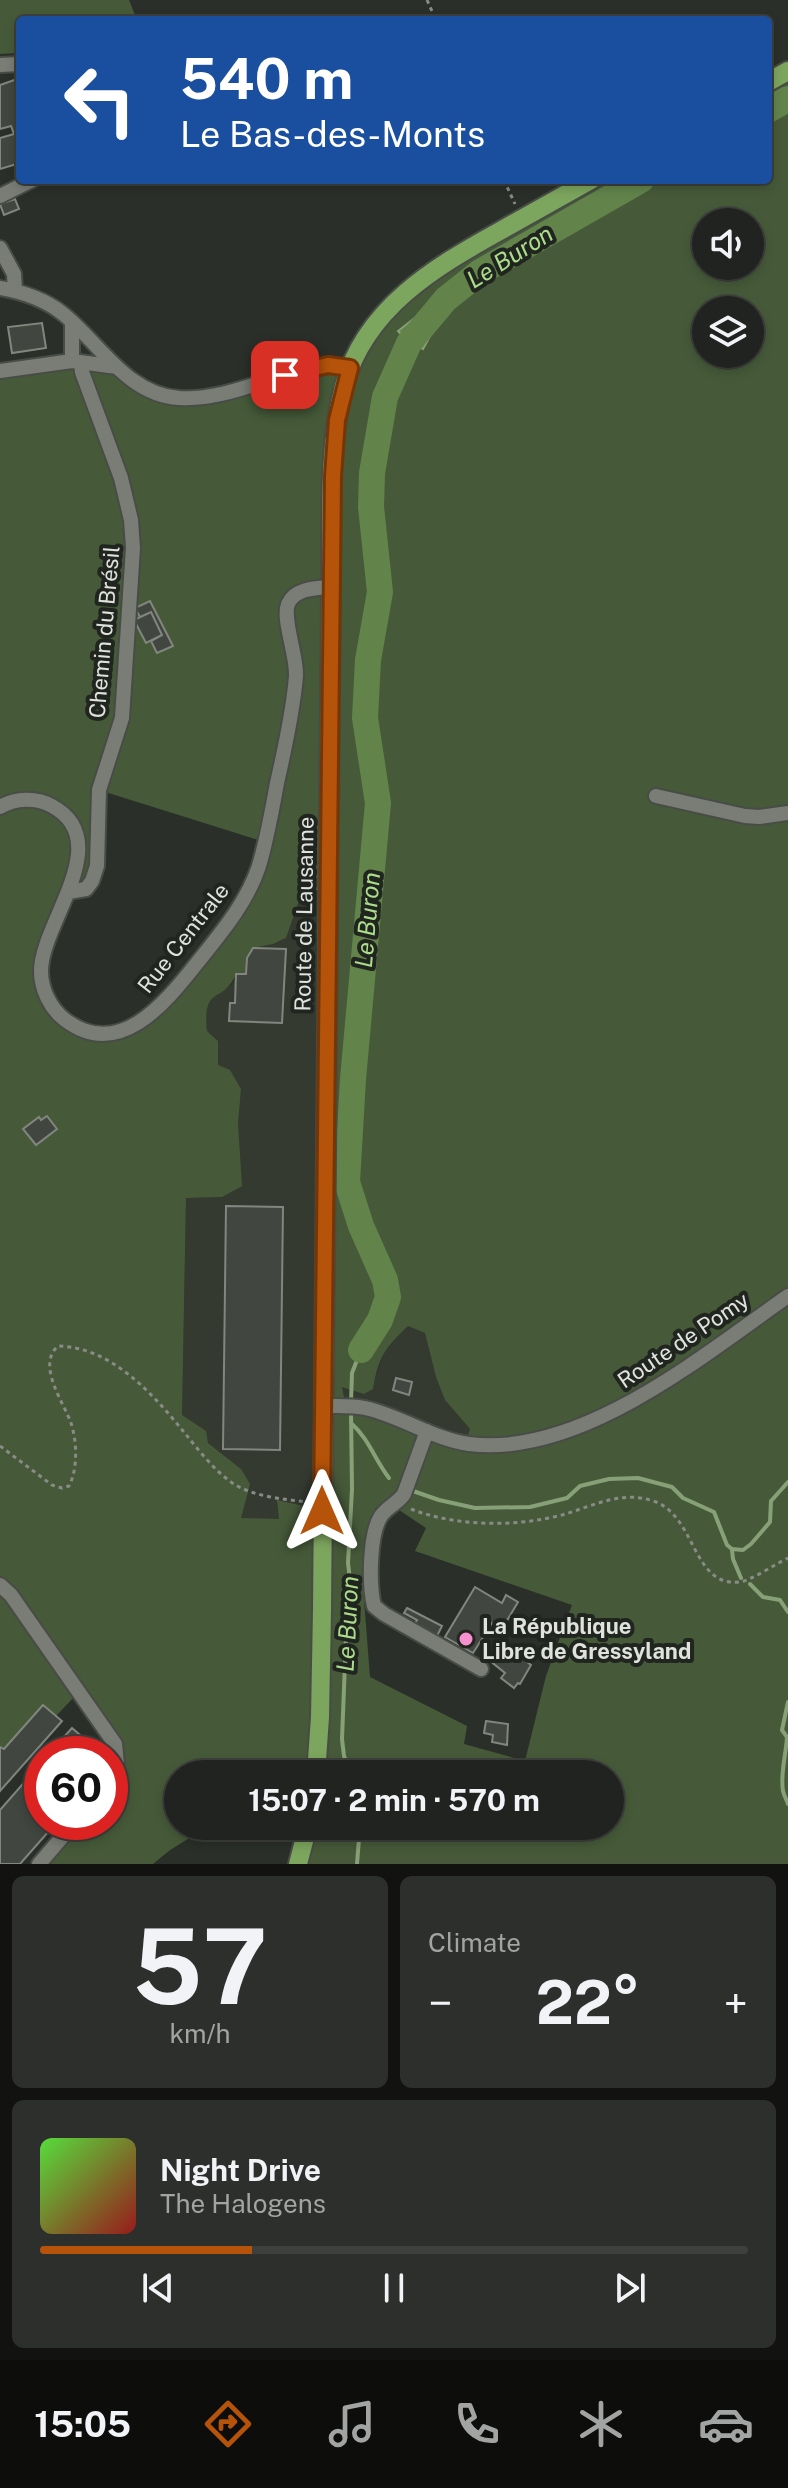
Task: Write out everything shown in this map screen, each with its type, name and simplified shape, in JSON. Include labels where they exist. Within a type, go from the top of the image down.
[{"type":"main road","name":"Route de Lausanne","points":[[317,1760],[322,1504],[331,1406],[331,587],[335,441],[341,400],[350,368],[373,326],[405,293],[454,257],[584,184]]},
{"type":"main road","points":[[298,1864],[304,1840]]},
{"type":"street","points":[[0,196],[24,184]]},
{"type":"street","points":[[0,248],[14,274],[8,290],[43,301],[72,322],[137,384],[152,392],[181,398],[219,394],[316,367],[350,368]]},
{"type":"street","name":"Chemin du Brésil","points":[[68,892],[86,889],[96,873],[99,790],[122,718],[133,567],[133,535],[127,499],[103,425],[76,362],[72,322]]},
{"type":"street","points":[[0,371],[76,362],[117,367]]},
{"type":"street","name":"Rue Centrale","points":[[0,807],[7,803],[33,800],[45,802],[66,816],[77,838],[78,851],[68,892],[42,959],[41,975],[46,995],[61,1017],[83,1030],[107,1034],[132,1027],[163,1003],[194,966],[227,923],[253,881],[265,841],[295,686],[295,654],[286,616],[287,607],[290,600],[303,591],[331,587]]},
{"type":"street","points":[[656,796],[745,816],[788,813]]},
{"type":"street","name":"Route de Pomy","points":[[331,1406],[366,1409],[465,1443],[489,1446],[542,1437],[591,1421],[629,1404],[788,1296]]},
{"type":"street","points":[[427,1431],[404,1492],[380,1517],[376,1528],[372,1569],[374,1606],[481,1669]]},
{"type":"street","points":[[0,1585],[19,1607],[109,1736]]},
{"type":"street","points":[[39,1864],[60,1840]]},
{"type":"path","points":[[506,184],[521,219]]},
{"type":"path","points":[[0,1446],[52,1485],[62,1488],[69,1486],[75,1469],[73,1429],[57,1392],[50,1361],[52,1351],[58,1346],[68,1346],[87,1350],[123,1370],[233,1484],[273,1497],[322,1504]]},
{"type":"path","points":[[404,1492],[414,1510],[443,1518],[501,1523],[561,1515],[623,1497],[640,1498],[655,1501],[676,1515],[697,1554],[717,1578],[740,1582],[788,1558]]},
{"type":"shaded area","points":[[0,0],[129,0],[135,16],[16,16],[16,53],[0,54]]},
{"type":"shaded area","points":[[788,71],[788,1864],[298,1864],[304,1840],[624,1840],[624,1760],[525,1760],[546,1676],[572,1605],[415,1551],[426,1528],[390,1504],[376,1507],[366,1549],[363,1587],[370,1677],[467,1726],[464,1744],[521,1760],[164,1760],[164,1840],[186,1840],[153,1864],[39,1864],[60,1840],[128,1840],[128,1736],[102,1736],[75,1696],[56,1716],[43,1705],[4,1749],[0,1747],[0,371],[89,362],[181,398],[339,366],[405,293],[584,184],[772,184],[772,80]],"holes":[[[99,790],[265,842],[227,923],[132,1027],[83,1030],[46,995],[51,932],[68,892],[92,881]],[[328,885],[322,1510],[277,1500],[279,1519],[241,1518],[250,1484],[241,1469],[208,1443],[206,1431],[182,1415],[186,1198],[222,1197],[242,1186],[238,1124],[241,1089],[230,1070],[218,1065],[218,1041],[207,1031],[208,1007],[236,974],[246,974],[247,958],[253,948],[286,938],[300,898]],[[408,1326],[425,1333],[445,1400],[470,1429],[465,1443],[346,1406],[342,1387],[364,1394],[373,1389],[380,1361]]]},
{"type":"shaded area","points":[[426,309],[438,322],[423,349],[409,343],[398,331]]},
{"type":"shaded area","points":[[328,885],[322,1511],[278,1500],[279,1519],[240,1519],[241,1469],[208,1443],[182,1415],[186,1198],[222,1197],[238,1124],[241,1089],[218,1065],[218,1041],[207,1031],[205,1012],[209,1000],[231,985],[253,948],[286,938],[300,898]]},
{"type":"shaded area","points":[[408,1326],[425,1333],[445,1400],[470,1429],[465,1443],[346,1406],[342,1386],[372,1389],[385,1347]]},
{"type":"building","points":[[16,79],[16,164],[0,169],[0,138],[14,134],[11,126],[0,129],[0,85]]},
{"type":"building","points":[[15,199],[19,209],[4,215],[0,204]]},
{"type":"building","points":[[42,323],[46,348],[12,353],[8,327]]},
{"type":"building","points":[[150,601],[173,646],[157,653],[151,641],[162,635],[151,612],[140,617],[135,608]]},
{"type":"building","points":[[151,612],[162,635],[146,643],[134,620]]},
{"type":"building","points":[[253,948],[286,949],[282,1023],[229,1021],[230,1003],[235,1003],[236,974],[246,974],[247,958]]},
{"type":"building","points":[[47,1116],[57,1129],[36,1145],[23,1129],[39,1117],[41,1120]]},
{"type":"building","points":[[226,1206],[283,1207],[280,1450],[223,1449]]},
{"type":"building","points":[[396,1378],[412,1382],[409,1395],[393,1390]]},
{"type":"building","points":[[475,1587],[502,1603],[506,1595],[518,1602],[502,1629],[492,1623],[473,1653],[445,1637]]},
{"type":"building","points":[[407,1608],[442,1626],[436,1638],[413,1626],[417,1620],[404,1613]]},
{"type":"building","points":[[502,1643],[531,1665],[520,1684],[514,1688],[501,1678],[505,1673],[489,1660]]},
{"type":"building","points":[[43,1705],[62,1721],[49,1736],[24,1736],[24,1764],[0,1791],[0,1747],[4,1749]]},
{"type":"building","points":[[486,1721],[508,1724],[507,1745],[492,1742],[493,1735],[484,1733]]},
{"type":"building","points":[[72,1728],[81,1736],[65,1736]]},
{"type":"building","points":[[24,1783],[24,1840],[41,1840],[20,1864],[0,1864],[0,1810]]},
{"type":"waterway","name":"Le Buron","points":[[772,108],[788,99]]},
{"type":"waterway","name":"Le Buron","points":[[361,1350],[380,1320],[388,1297],[385,1280],[361,1226],[347,1182],[353,1079],[378,803],[365,718],[368,660],[380,592],[371,507],[372,473],[385,397],[409,343],[446,299],[480,272],[634,184]]},
{"type":"waterway","name":"Le Buron","points":[[351,1402],[352,1373],[361,1350]]},
{"type":"waterway","name":"Le Buron","points":[[346,1760],[342,1739],[351,1588],[348,1563],[352,1489],[351,1411]]},
{"type":"waterway","points":[[351,1423],[363,1436],[389,1478]]},
{"type":"waterway","points":[[413,1491],[475,1508],[530,1507],[567,1498],[580,1486],[609,1479],[638,1478],[672,1487],[683,1498],[714,1512],[727,1545],[743,1550],[770,1522],[771,1501],[788,1482]]},
{"type":"waterway","points":[[732,1550],[741,1578]]},
{"type":"waterway","points":[[750,1584],[763,1597],[780,1600],[788,1612]]},
{"type":"waterway","points":[[788,1702],[782,1730],[787,1737],[782,1785],[788,1804]]},
{"type":"waterway","name":"Le Buron","points":[[357,1864],[359,1840]]},
{"type":"place","name":"La République Libre de Gressyland","points":[[466,1639]]},
{"type":"route","points":[[285,375],[328,365],[350,368],[337,420],[333,476],[322,1511]]}]
